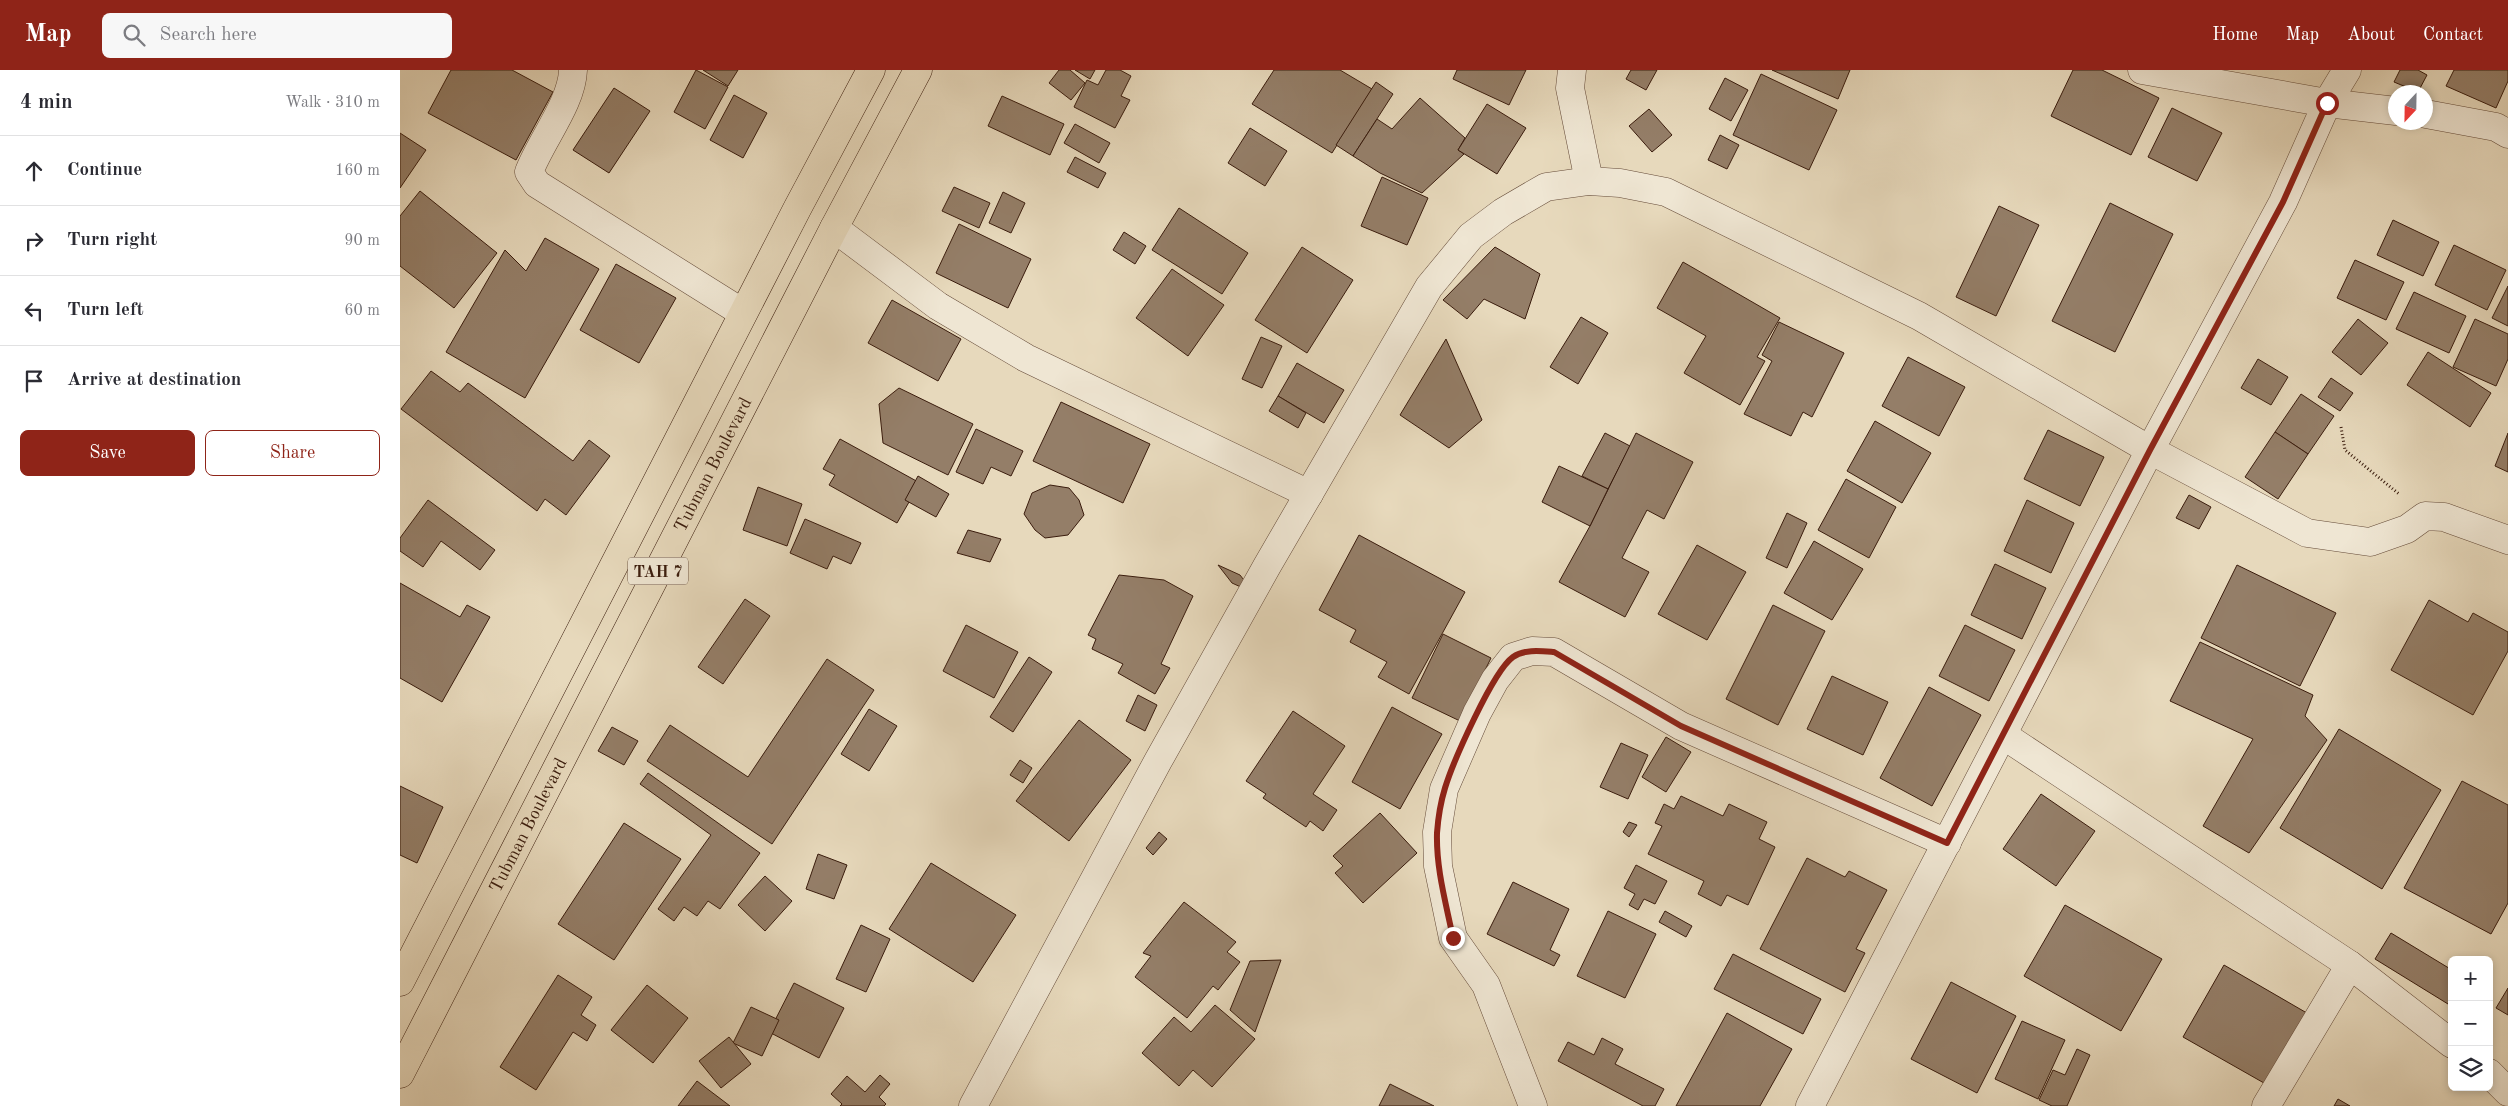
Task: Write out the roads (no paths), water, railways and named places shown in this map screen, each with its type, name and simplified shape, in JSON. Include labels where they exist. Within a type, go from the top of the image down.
[{"type":"highway","name":"TAH 7","points":[[400,982],[743,313],[871,70]]},
{"type":"highway","name":"Tubman Boulevard","points":[[400,1074],[834,228],[918,70]]},
{"type":"street","points":[[573,70],[573,84],[534,158],[529,172],[537,184],[743,313]]},
{"type":"street","points":[[1572,70],[1570,88],[1589,181]]},
{"type":"street","points":[[2142,70],[2327,103],[2388,110]]},
{"type":"street","points":[[1810,1106],[2004,735],[2150,450],[2283,202],[2327,103],[2347,70]]},
{"type":"street","points":[[2433,115],[2496,127],[2508,134]]},
{"type":"street","points":[[973,1106],[1158,761],[1429,287],[1471,236],[1503,212],[1546,187],[1589,181],[1620,183],[1666,192],[1919,316],[2150,450],[2307,533],[2370,542],[2407,529],[2424,516],[2444,517],[2508,540]]},
{"type":"street","points":[[834,228],[938,306],[1026,358],[1309,494]]},
{"type":"street","points":[[1533,1106],[1486,985],[1453,938],[1438,866],[1437,832],[1444,789],[1477,713],[1495,680],[1513,657],[1532,651],[1554,652],[1681,726],[1947,843]]},
{"type":"street","points":[[2004,735],[2350,966],[2448,1041]]},
{"type":"street","points":[[2266,1106],[2350,966]]},
{"type":"street","points":[[2493,1077],[2508,1092]]}]
